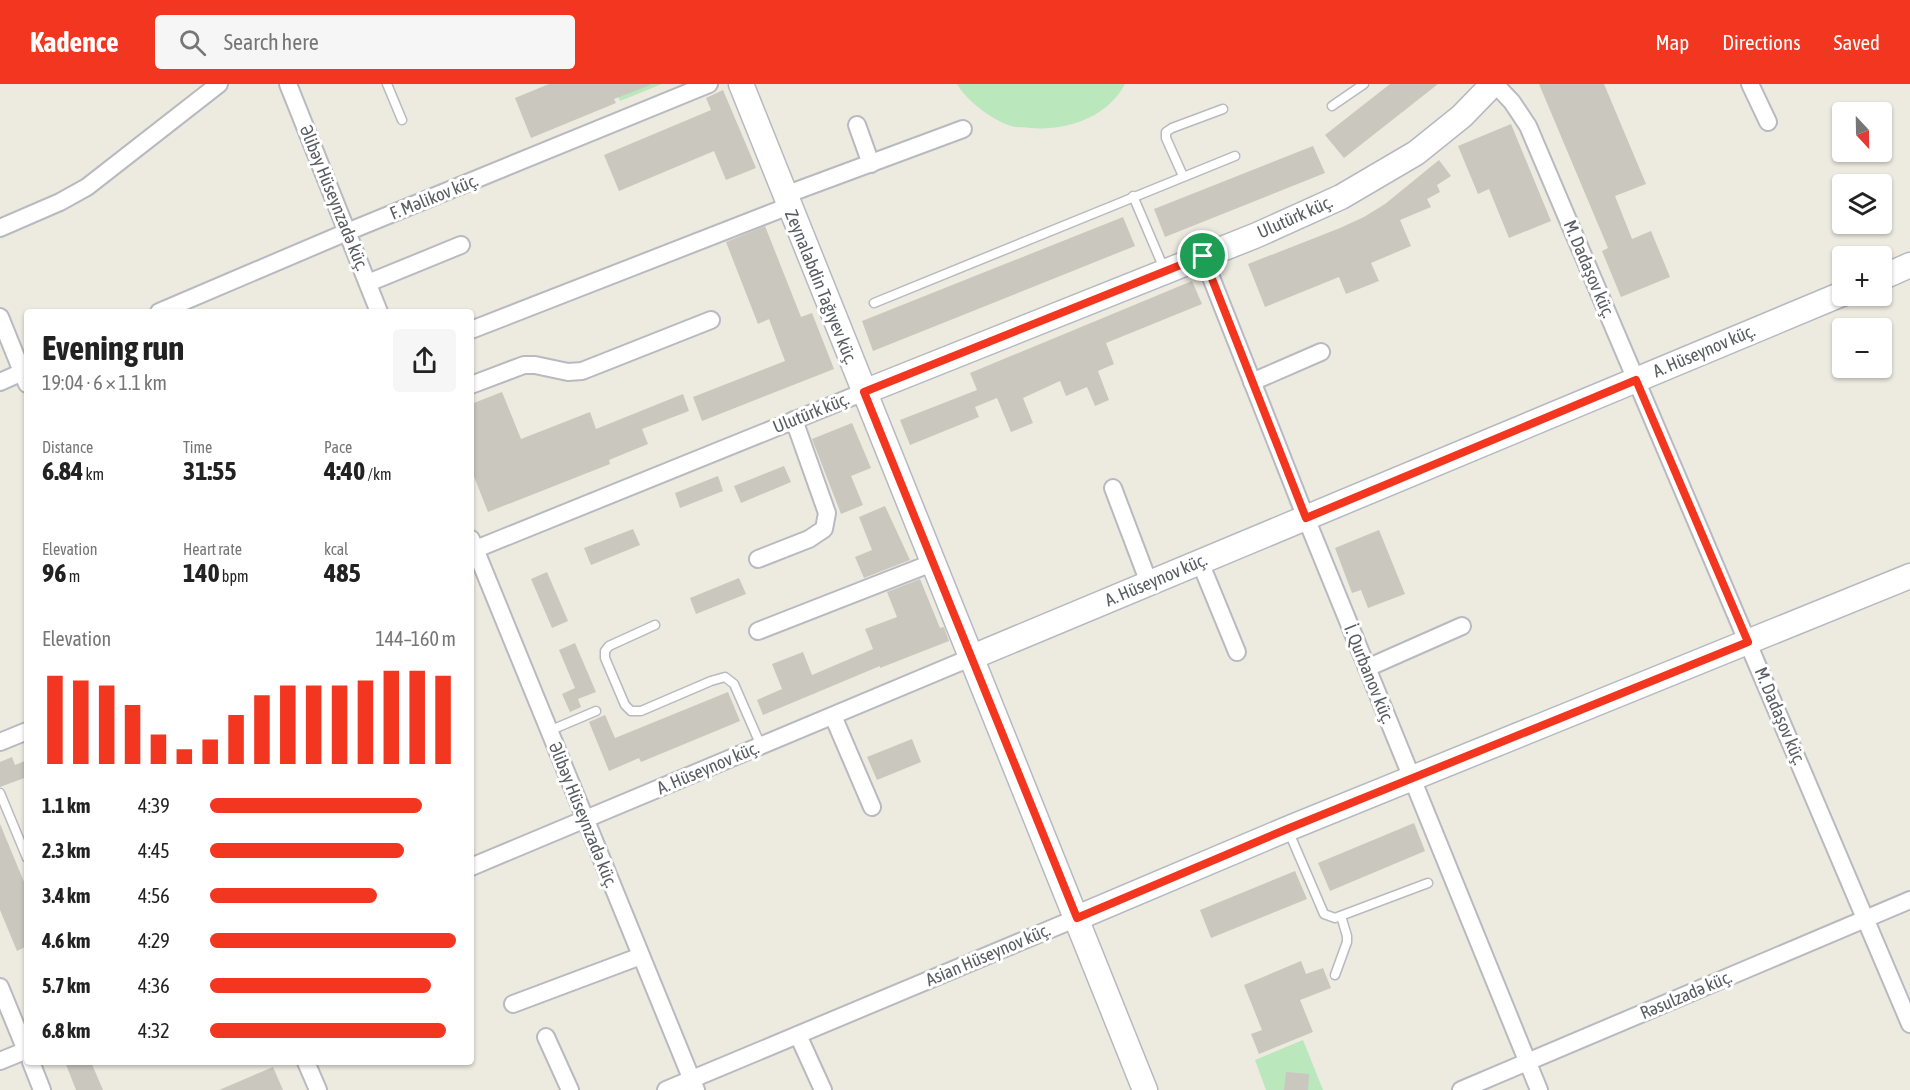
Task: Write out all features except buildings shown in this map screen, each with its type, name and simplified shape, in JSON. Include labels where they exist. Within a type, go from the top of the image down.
[{"type":"street","points":[[0,228],[60,202],[87,187],[219,84]]},
{"type":"street","name":"Əlibəy Hüseynzadə küç.","points":[[288,84],[378,309]]},
{"type":"street","name":"F. Məlikov küç.","points":[[166,309],[347,232],[709,84]]},
{"type":"street","name":"Zeynalabdin Tağıyev küç.","points":[[741,84],[1145,1090]]},
{"type":"street","name":"Ulutürk küç.","points":[[474,546],[1165,272],[1331,201],[1416,153],[1462,116],[1494,84]]},
{"type":"street","name":"M. Dadaşov küç.","points":[[1494,84],[1512,102],[1527,126],[1910,1024]]},
{"type":"street","points":[[1750,84],[1768,122]]},
{"type":"street","points":[[857,125],[871,164]]},
{"type":"street","points":[[474,329],[787,201],[871,164],[963,129]]},
{"type":"street","points":[[368,283],[461,245]]},
{"type":"street","name":"İ. Qurbanov küç.","points":[[1203,256],[1366,668],[1539,1090]]},
{"type":"street","points":[[1892,273],[1910,266]]},
{"type":"street","name":"A. Hüseynov küç.","points":[[474,866],[1832,298]]},
{"type":"street","points":[[0,317],[24,374]]},
{"type":"street","points":[[474,384],[524,365],[568,372],[582,370],[711,320]]},
{"type":"street","points":[[1252,382],[1321,352]]},
{"type":"street","points":[[0,382],[24,376]]},
{"type":"street","points":[[758,559],[809,539],[824,529],[827,513],[794,420]]},
{"type":"street","points":[[1113,488],[1149,583]]},
{"type":"street","name":"Əlibəy Hüseynzadə küç.","points":[[474,552],[694,1085]]},
{"type":"street","points":[[1200,562],[1237,652]]},
{"type":"street","points":[[758,631],[932,563]]},
{"type":"street","name":"Asian Hüseynov küç.","points":[[666,1090],[694,1085],[798,1035],[1287,829],[1910,576]]},
{"type":"street","points":[[1366,668],[1462,626]]},
{"type":"street","points":[[833,716],[872,807]]},
{"type":"street","points":[[0,742],[24,732]]},
{"type":"street","name":"Rəsulzadə küç.","points":[[1461,1090],[1910,900]]},
{"type":"street","points":[[513,1004],[641,956]]},
{"type":"street","points":[[0,987],[24,1044]]},
{"type":"street","points":[[798,1035],[823,1090]]},
{"type":"street","points":[[546,1036],[570,1090]]},
{"type":"street","points":[[0,1061],[24,1055]]},
{"type":"street","points":[[32,1065],[42,1090]]},
{"type":"street","points":[[307,1065],[318,1090]]},
{"type":"lane","points":[[387,84],[402,120]]},
{"type":"lane","points":[[1332,106],[1364,84]]},
{"type":"lane","points":[[1183,177],[1166,138],[1166,132],[1223,109]]},
{"type":"lane","points":[[874,303],[1235,156]]},
{"type":"lane","points":[[1133,196],[1165,272]]},
{"type":"lane","points":[[655,626],[609,646],[605,651],[605,658],[625,705],[631,711],[641,711],[725,677],[734,684],[761,746]]},
{"type":"lane","points":[[549,731],[596,711]]},
{"type":"lane","points":[[0,793],[24,851]]},
{"type":"lane","points":[[1287,829],[1324,914],[1335,918],[1428,883]]},
{"type":"lane","points":[[1335,975],[1347,942],[1341,916]]},
{"type":"green space","points":[[613,84],[662,84],[620,101]]},
{"type":"green space","points":[[957,84],[1125,84],[1108,106],[1097,114],[1071,124],[1044,128],[1013,127],[996,119],[973,103]]},
{"type":"green space","points":[[1303,1040],[1323,1090],[1266,1090],[1255,1060]]},
{"type":"route","points":[[1203,256],[1306,518],[1636,380],[1748,642],[1287,829],[1077,918],[864,392],[1203,256]]}]
